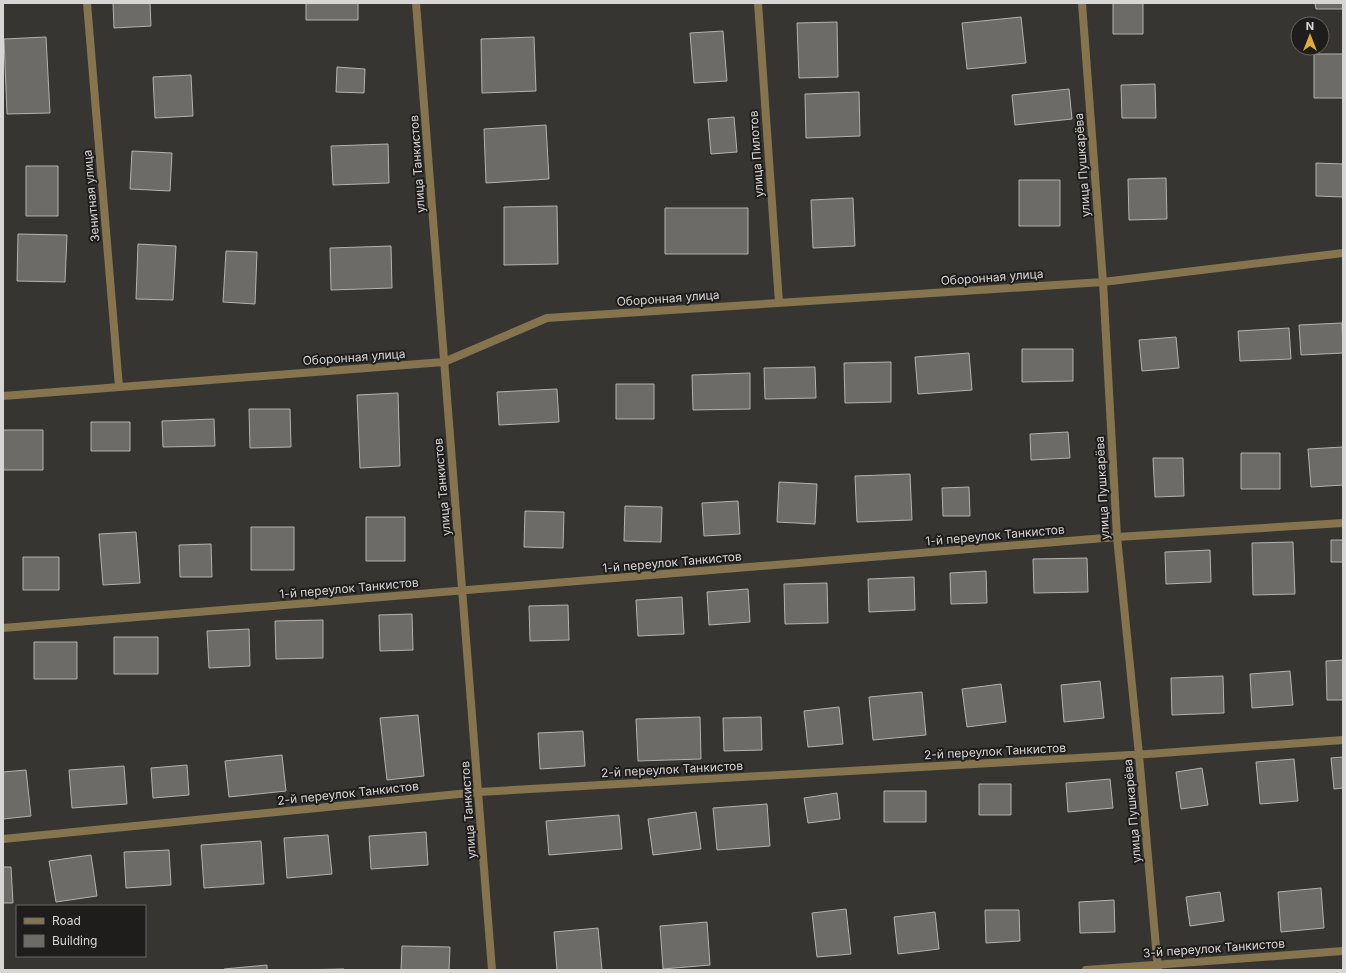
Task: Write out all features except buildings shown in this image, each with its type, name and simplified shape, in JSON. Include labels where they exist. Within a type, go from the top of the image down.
[{"type":"street","name":"Зенитная улица","points":[[87,3],[119,387]]},
{"type":"street","name":"улица Танкистов","points":[[416,3],[492,970]]},
{"type":"street","name":"улица Пилотов","points":[[758,3],[779,303]]},
{"type":"street","name":"улица Пушкарёва","points":[[1082,3],[1103,282],[1117,537],[1139,754],[1158,967]]},
{"type":"street","name":"Оборонная улица","points":[[3,396],[444,362],[547,318],[1103,282],[1343,253]]},
{"type":"street","name":"1-й переулок Танкистов","points":[[3,628],[1117,537],[1343,523]]},
{"type":"street","name":"2-й переулок Танкистов","points":[[3,839],[479,792],[1139,754],[1343,740]]},
{"type":"street","name":"3-й переулок Танкистов","points":[[1086,970],[1158,967],[1343,950]]}]
